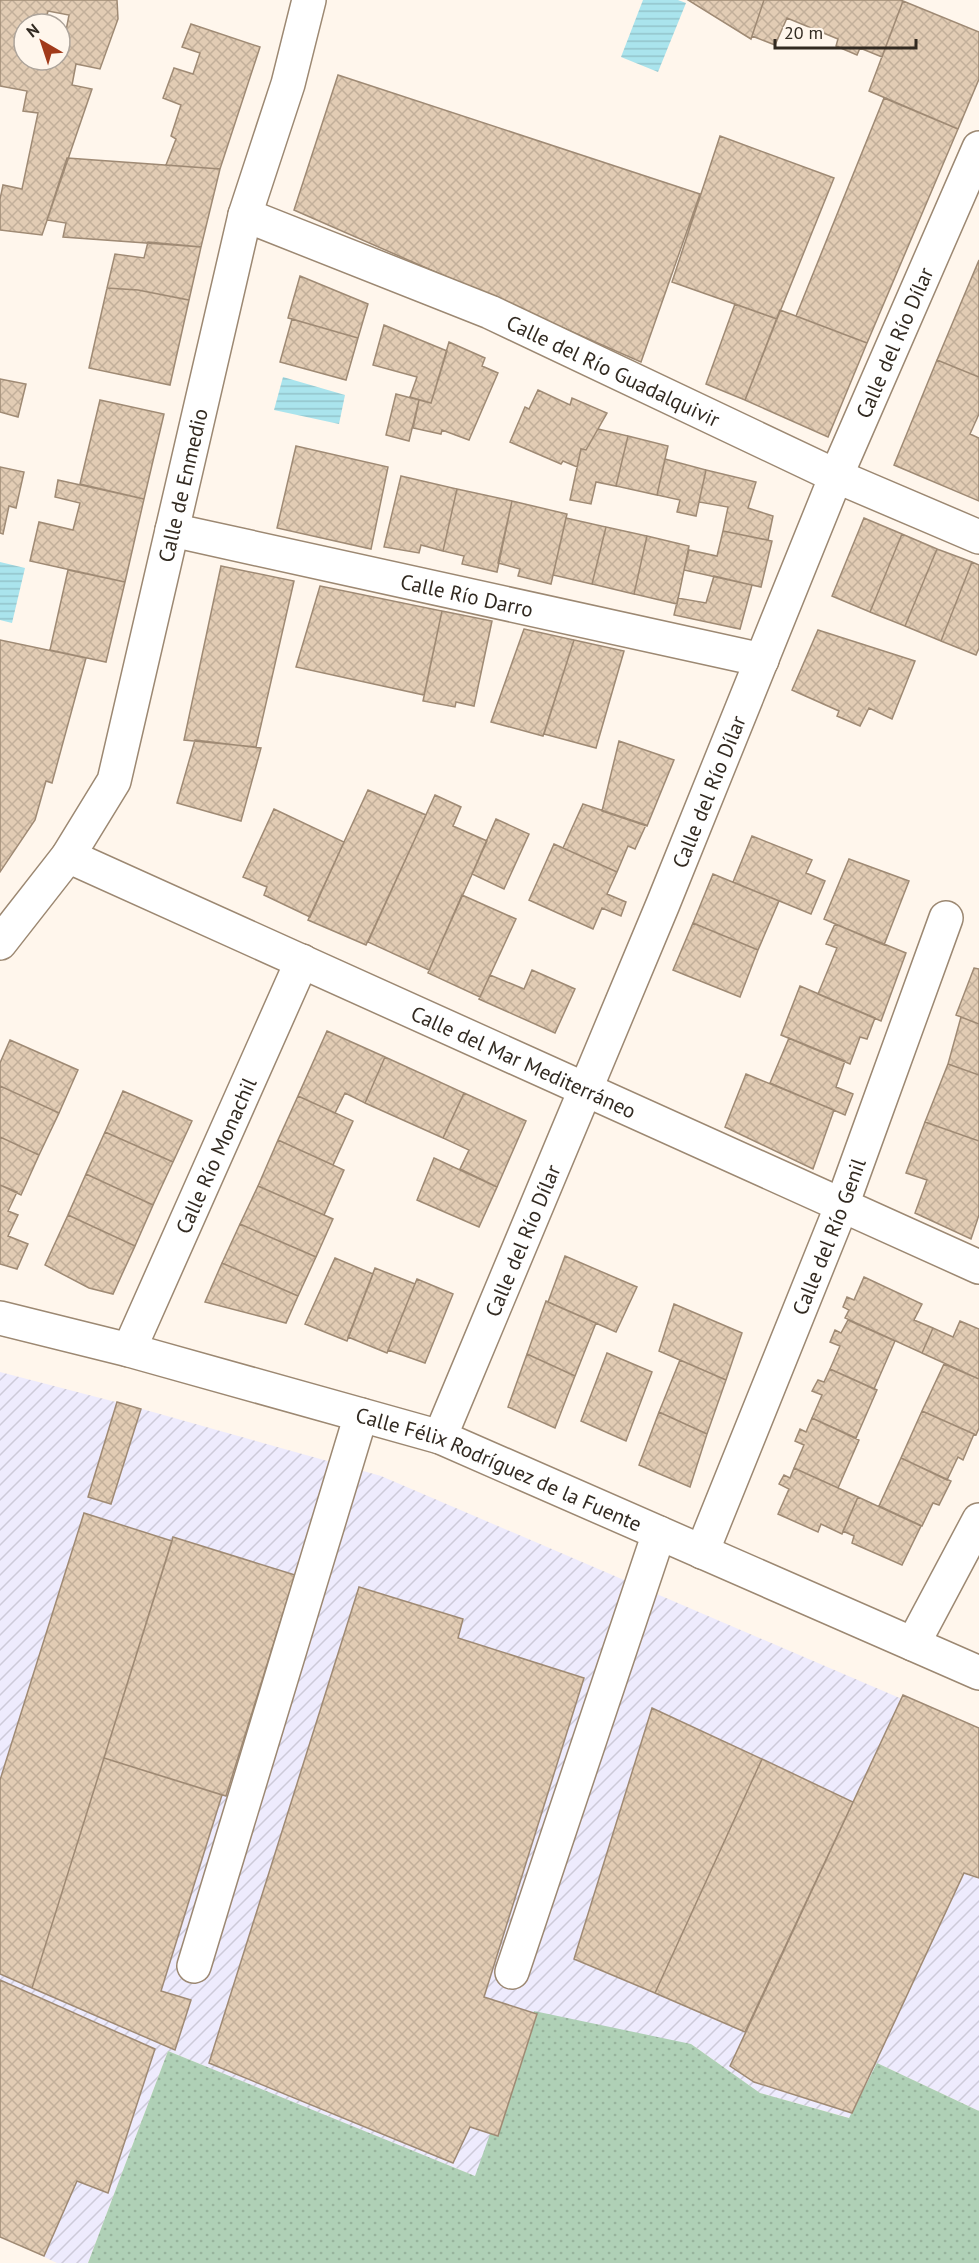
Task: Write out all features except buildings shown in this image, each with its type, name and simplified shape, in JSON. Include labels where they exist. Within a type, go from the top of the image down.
[{"type":"street","name":"Calle de Enmedio","points":[[0,943],[69,856],[114,781],[245,215],[288,84],[309,0]]},
{"type":"street","name":"Calle del Río Dílar","points":[[440,1437],[836,476],[979,148]]},
{"type":"street","name":"Calle del Río Guadalquivir","points":[[245,215],[490,312],[836,476],[979,537]]},
{"type":"street","name":"Calle Río Darro","points":[[172,530],[762,660]]},
{"type":"street","name":"Calle del Mar Mediterráneo","points":[[69,856],[979,1267]]},
{"type":"street","name":"Calle del Río Genil","points":[[702,1552],[842,1205],[946,918]]},
{"type":"street","name":"Calle Río Monachil","points":[[129,1350],[302,961]]},
{"type":"street","name":"Calle Félix Rodríguez de la Fuente","points":[[0,1318],[129,1350],[440,1437],[979,1673]]},
{"type":"street","points":[[194,1966],[361,1415]]},
{"type":"street","points":[[913,1644],[979,1520]]},
{"type":"street","points":[[512,1972],[659,1533]]},
{"type":"shaded area","points":[[0,1372],[381,1476],[979,1732],[979,2111],[877,2063],[850,2118],[760,2093],[691,2044],[475,2176],[168,2051],[88,2263],[57,2263],[0,2236]]},
{"type":"green space","points":[[534,2011],[691,2044],[760,2093],[849,2118],[877,2063],[979,2111],[979,2263],[88,2263],[168,2051],[475,2176]]},
{"type":"water","points":[[643,0],[678,0],[686,3],[658,72],[621,57]]},
{"type":"water","points":[[283,377],[345,395],[339,424],[274,410]]},
{"type":"water","points":[[0,562],[25,568],[12,623],[0,620]]}]
